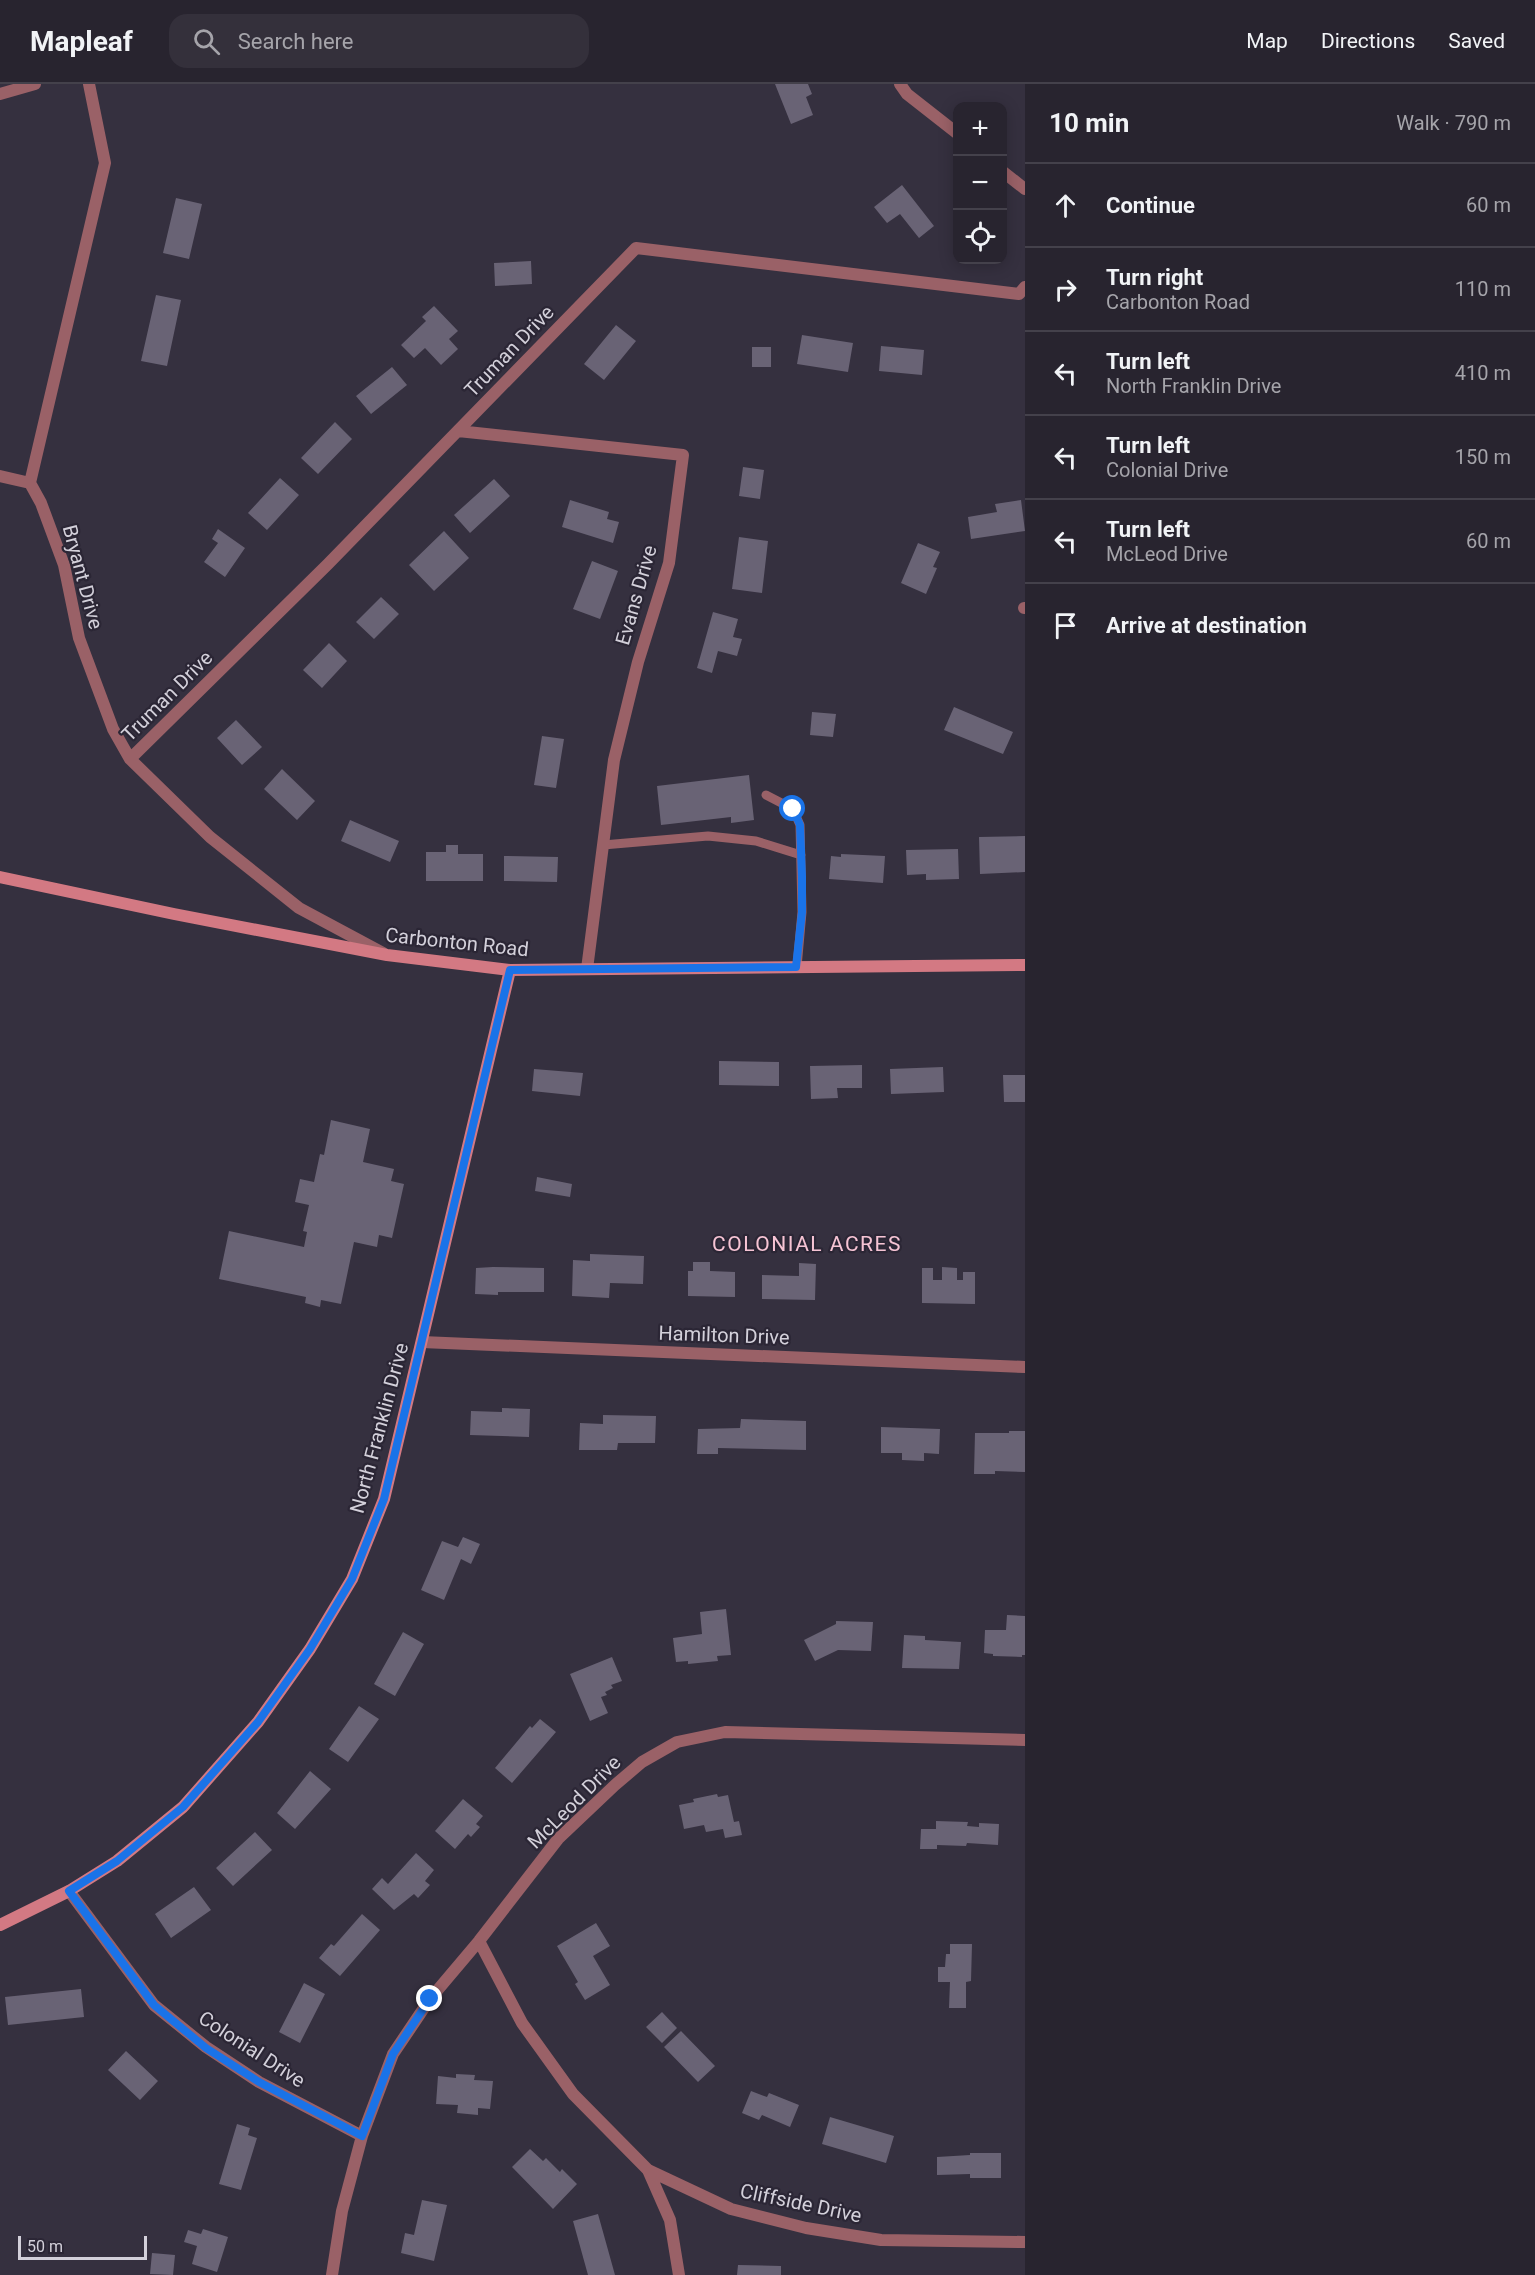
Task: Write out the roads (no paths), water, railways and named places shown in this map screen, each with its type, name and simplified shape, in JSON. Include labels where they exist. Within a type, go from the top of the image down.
[{"type":"street","points":[[0,94],[35,84]]},
{"type":"street","points":[[0,476],[30,483],[105,163],[90,84]]},
{"type":"street","points":[[900,84],[907,94],[953,131]]},
{"type":"street","points":[[1007,175],[1025,189]]},
{"type":"street","name":"Truman Drive","points":[[130,759],[328,564],[636,248],[1019,294],[1025,288]]},
{"type":"street","name":"Evans Drive","points":[[458,431],[683,455],[669,563],[638,662],[614,760],[587,969]]},
{"type":"street","name":"Bryant Drive","points":[[30,483],[41,503],[64,565],[79,638],[113,729],[130,759],[210,837],[299,908],[387,955]]},
{"type":"street","name":"Carbonton Road","points":[[0,877],[174,914],[387,955],[510,970],[1025,965]]},
{"type":"street","name":"North Franklin Drive","points":[[0,1925],[69,1891],[117,1861],[183,1807],[258,1722],[310,1649],[352,1579],[384,1499],[510,970]]},
{"type":"street","name":"Hamilton Drive","points":[[422,1342],[1025,1367]]},
{"type":"street","name":"McLeod Drive","points":[[332,2275],[342,2211],[362,2136],[393,2054],[430,1999],[479,1941],[558,1839],[642,1762],[677,1742],[725,1732],[1025,1740]]},
{"type":"street","name":"Colonial Drive","points":[[69,1891],[154,2005],[206,2048],[259,2082],[362,2136]]},
{"type":"street","name":"Cliffside Drive","points":[[479,1941],[522,2023],[573,2094],[648,2169],[732,2209],[806,2228],[881,2240],[1025,2242]]},
{"type":"street","points":[[648,2169],[670,2220],[679,2275]]},
{"type":"lane","points":[[766,795],[793,809],[800,825],[802,912],[796,967]]},
{"type":"lane","points":[[603,845],[708,836],[756,841],[801,855]]},
{"type":"district","name":"COLONIAL ACRES","points":[[807,1244]]}]
